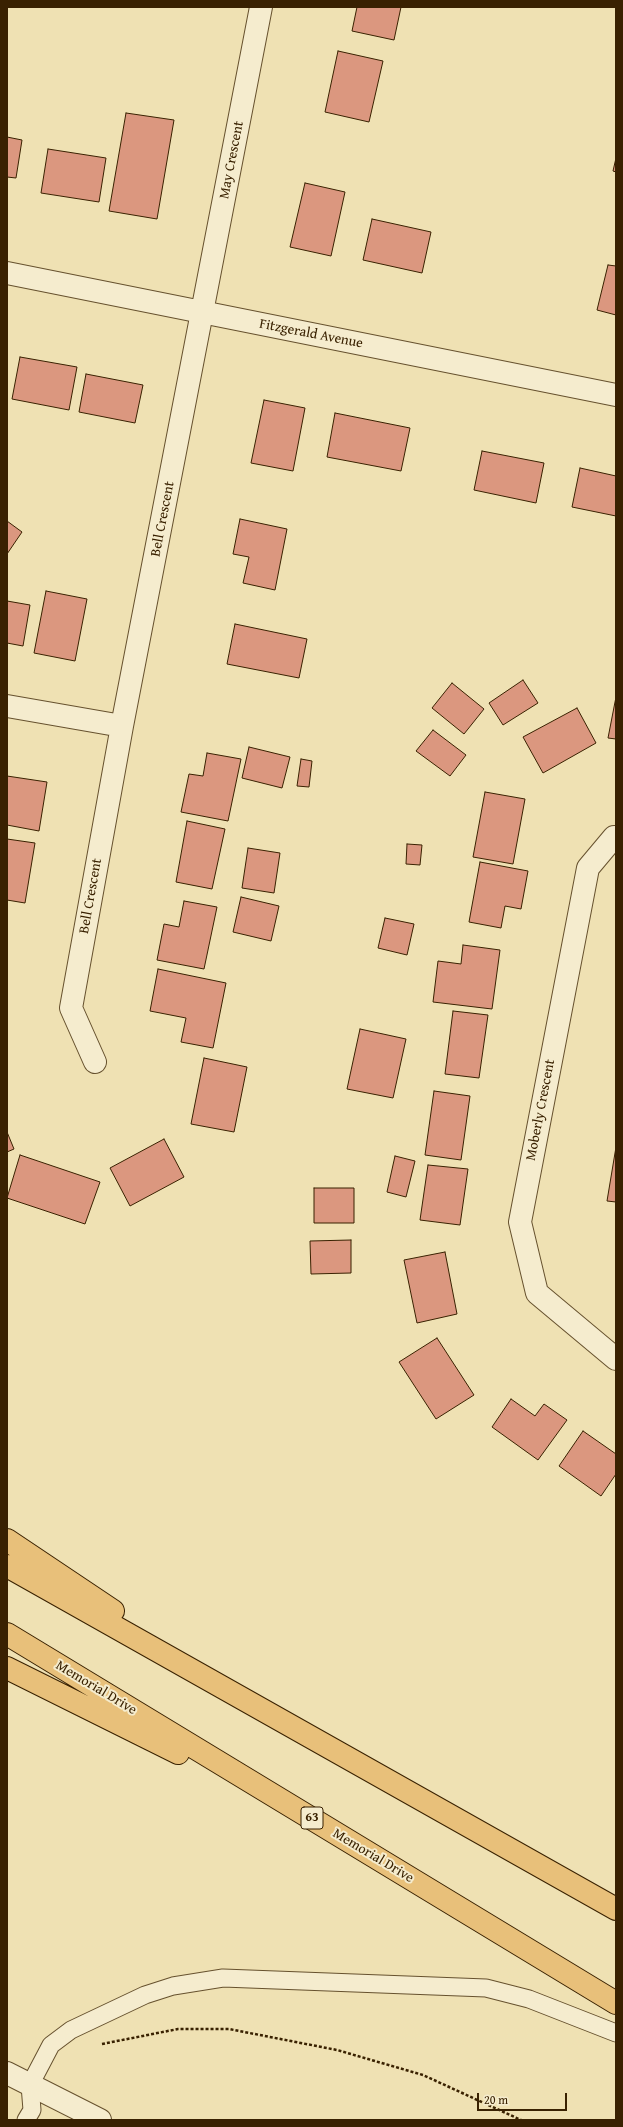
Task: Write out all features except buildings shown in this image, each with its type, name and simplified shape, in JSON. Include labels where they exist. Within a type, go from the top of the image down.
[{"type":"highway","points":[[7,1540],[261,1709]]},
{"type":"highway","points":[[7,1566],[616,1909]]},
{"type":"highway","name":"Memorial Drive","points":[[7,1634],[616,2003]]},
{"type":"highway","points":[[7,1668],[319,1823]]},
{"type":"street","name":"May Crescent","points":[[204,312],[261,7]]},
{"type":"street","name":"Fitzgerald Avenue","points":[[7,273],[616,395]]},
{"type":"street","name":"Bell Crescent","points":[[95,1062],[71,1008],[122,726],[204,312]]},
{"type":"street","points":[[7,706],[122,726]]},
{"type":"street","name":"Moberly Crescent","points":[[616,837],[614,837],[588,868],[520,1222],[537,1293],[616,1359]]},
{"type":"street","points":[[7,2073],[100,2120]]},
{"type":"lane","points":[[26,2120],[32,2110],[30,2085],[51,2045],[72,2030],[145,1994],[173,1986],[223,1978],[486,1988],[529,1999],[616,2033]]},
{"type":"path","points":[[96,2046],[178,2029],[229,2029],[337,2050],[424,2075],[521,2120]]}]
